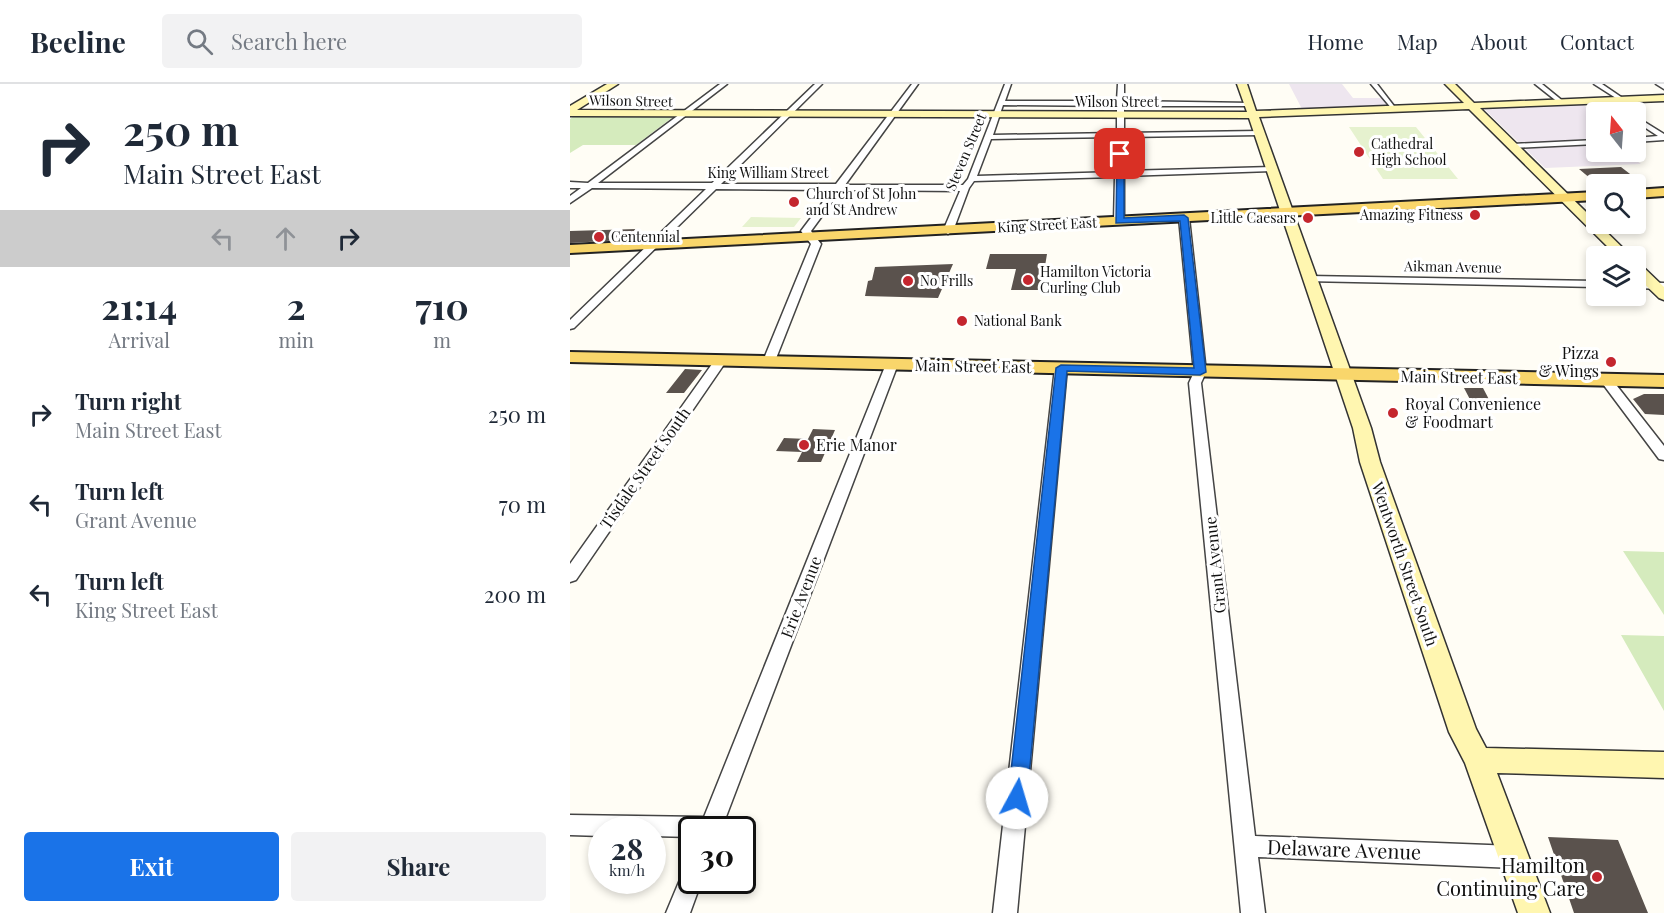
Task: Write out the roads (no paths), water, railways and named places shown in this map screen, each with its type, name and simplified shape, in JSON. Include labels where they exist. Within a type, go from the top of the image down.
[{"type":"main road","points":[[570,112],[613,84]]},
{"type":"main road","name":"Wentworth Street South","points":[[1242,84],[1344,374],[1362,428],[1370,462],[1463,732],[1478,760],[1534,913]]},
{"type":"main road","points":[[1450,84],[1614,246]]},
{"type":"main road","name":"Wilson Street","points":[[1629,102],[1664,98]]},
{"type":"main road","name":"Wilson Street","points":[[570,112],[683,115],[1121,116],[1251,110],[1395,109],[1609,100],[1616,102]]},
{"type":"main road","points":[[1646,193],[1664,192]]},
{"type":"main road","name":"King Street East","points":[[570,249],[1586,196]]},
{"type":"main road","points":[[1646,276],[1661,289]]},
{"type":"main road","name":"Main Street East","points":[[570,357],[1664,381]]},
{"type":"main road","points":[[1478,760],[1664,765]]},
{"type":"street","points":[[570,200],[724,84]]},
{"type":"street","points":[[570,326],[819,84]]},
{"type":"street","points":[[769,361],[816,244],[806,231],[915,84]]},
{"type":"street","name":"Steven Street","points":[[948,231],[965,188],[972,179],[1008,84]]},
{"type":"street","points":[[1119,221],[1121,84]]},
{"type":"street","points":[[1374,84],[1395,109]]},
{"type":"street","points":[[1538,84],[1561,102]]},
{"type":"street","points":[[1597,84],[1619,102]]},
{"type":"street","points":[[1659,84],[1664,87]]},
{"type":"street","points":[[1001,103],[1121,104],[1251,110]]},
{"type":"street","points":[[1646,126],[1664,138]]},
{"type":"street","points":[[986,137],[1260,133]]},
{"type":"street","points":[[1646,139],[1664,138]]},
{"type":"street","points":[[1513,146],[1586,142]]},
{"type":"street","points":[[972,179],[1272,169]]},
{"type":"street","name":"King William Street","points":[[570,185],[965,188]]},
{"type":"street","name":"Grant Avenue","points":[[1184,218],[1200,372],[1195,382],[1253,913]]},
{"type":"street","name":"Aikman Avenue","points":[[1309,279],[1586,284]]},
{"type":"street","points":[[1646,287],[1661,289]]},
{"type":"street","name":"Tisdale Street South","points":[[570,576],[721,360]]},
{"type":"street","name":"Erie Avenue","points":[[716,816],[892,364]]},
{"type":"street","points":[[1005,913],[1061,368]]},
{"type":"street","points":[[1606,380],[1664,456]]},
{"type":"street","points":[[570,825],[678,827]]},
{"type":"street","name":"Delaware Avenue","points":[[1246,846],[1514,857]]},
{"type":"street","points":[[678,913],[686,894]]},
{"type":"place","name":"Cathedral High School","points":[[1359,152]]},
{"type":"place","name":"Church of St John and St Andrew","points":[[794,202]]},
{"type":"place","name":"Amazing Fitness","points":[[1475,215]]},
{"type":"place","name":"Little Caesars","points":[[1308,218]]},
{"type":"place","name":"Centennial","points":[[599,237]]},
{"type":"place","name":"Hamilton Victoria Curling Club","points":[[1028,280]]},
{"type":"place","name":"No Frills","points":[[908,281]]},
{"type":"place","name":"National Bank","points":[[962,321]]},
{"type":"place","name":"Pizza & Wings","points":[[1611,362]]},
{"type":"place","name":"Royal Convenience & Foodmart","points":[[1393,413]]},
{"type":"place","name":"Erie Manor","points":[[804,445]]},
{"type":"place","name":"Hamilton Continuing Care","points":[[1597,877]]}]
